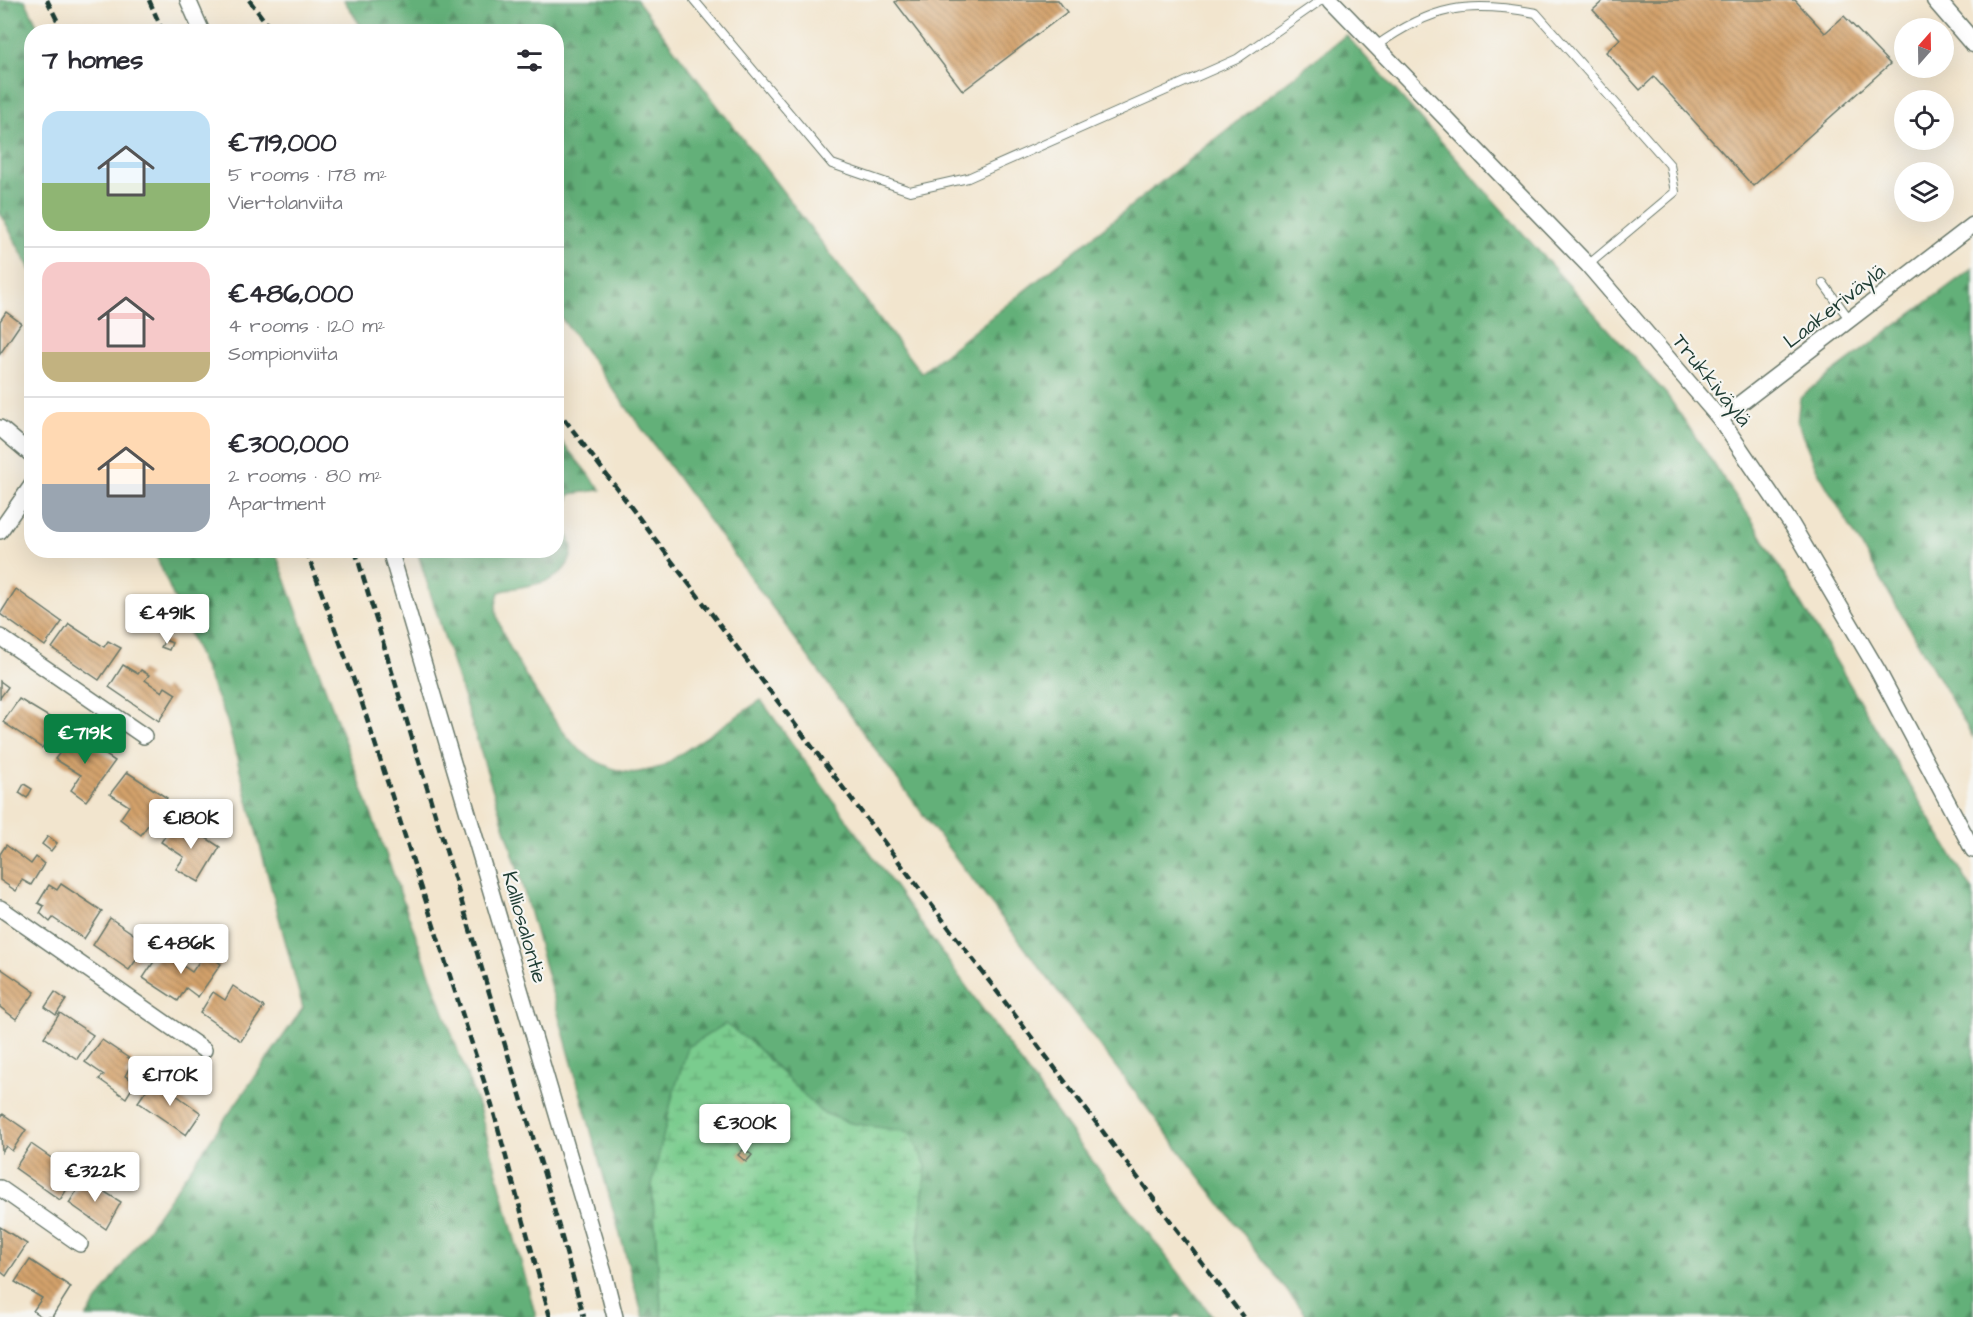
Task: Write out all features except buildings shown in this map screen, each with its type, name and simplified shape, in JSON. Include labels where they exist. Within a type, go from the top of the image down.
[{"type":"street","points":[[188,0],[198,24]]},
{"type":"street","name":"Trukkiväylä","points":[[1331,0],[1588,265],[1720,419],[1792,525],[1878,671],[1973,850]]},
{"type":"street","points":[[1936,0],[1973,43]]},
{"type":"street","name":"Laakeriväylä","points":[[1720,419],[1973,225]]},
{"type":"street","points":[[0,428],[24,448]]},
{"type":"street","points":[[0,531],[24,496]]},
{"type":"street","name":"Kalliosalontie","points":[[392,558],[594,1239],[615,1317]]},
{"type":"street","points":[[0,638],[144,736]]},
{"type":"street","points":[[0,908],[204,1050]]},
{"type":"street","points":[[0,1188],[80,1244]]},
{"type":"lane","points":[[694,0],[832,164],[910,190],[968,178],[1237,58],[1321,0]]},
{"type":"lane","points":[[1376,46],[1434,11],[1471,2],[1505,4],[1536,14],[1670,165],[1676,192],[1588,265]]},
{"type":"lane","points":[[1823,282],[1850,320]]},
{"type":"green space","points":[[0,0],[25,0],[37,24],[24,24],[24,258],[0,212]]},
{"type":"green space","points":[[344,0],[637,0],[921,373],[1346,35],[1667,395],[1753,522],[1973,891],[1973,1317],[1307,1317],[930,824],[564,322],[564,24],[359,24]]},
{"type":"green space","points":[[1973,268],[1973,737],[1817,470],[1797,423],[1800,397]]},
{"type":"green space","points":[[564,445],[601,490],[570,494],[564,511]]},
{"type":"green space","points":[[564,527],[572,549],[563,570],[543,582],[499,592],[496,608],[507,641],[530,684],[570,740],[589,757],[616,769],[626,772],[646,771],[661,767],[761,700],[1077,1141],[1213,1317],[1181,1317],[1179,1314],[1173,1317],[910,1317],[926,1166],[910,1133],[850,1123],[821,1112],[752,1043],[652,1185],[662,1317],[643,1317],[516,863],[419,558],[564,558]]},
{"type":"green space","points":[[157,558],[278,558],[480,1111],[536,1317],[86,1317],[303,1008],[227,721]]},
{"type":"green space","points":[[725,1024],[752,1043],[821,1112],[850,1123],[910,1132],[926,1166],[910,1317],[662,1317],[652,1185],[672,1098],[688,1047]]},
{"type":"railway","points":[[47,0],[59,24]]},
{"type":"railway","points":[[149,0],[160,24]]},
{"type":"railway","points":[[249,0],[267,24]]},
{"type":"railway","points":[[564,419],[1243,1317]]},
{"type":"railway","points":[[309,558],[360,697],[492,1106],[550,1317]]},
{"type":"railway","points":[[357,558],[545,1177],[584,1317]]}]
